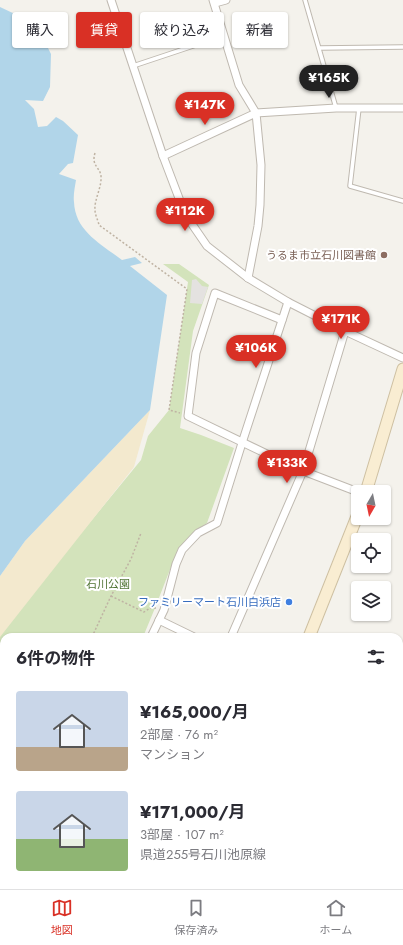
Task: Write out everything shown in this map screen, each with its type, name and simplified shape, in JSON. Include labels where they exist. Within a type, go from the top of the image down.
[{"type":"main road","points":[[368,485],[403,369]]},
{"type":"main road","points":[[311,633],[354,525]]},
{"type":"street","points":[[111,0],[163,156],[185,214],[206,246],[248,278],[288,302],[403,358]]},
{"type":"street","points":[[217,12],[214,2],[226,0]]},
{"type":"street","points":[[224,35],[239,85],[256,113],[261,164],[260,205],[258,226],[248,278]]},
{"type":"street","points":[[163,156],[256,113],[336,108],[403,108]]},
{"type":"street","points":[[282,320],[214,293],[196,353],[188,416],[303,471],[351,489]]},
{"type":"street","points":[[153,633],[164,610],[176,564],[182,550],[198,532],[217,523],[288,302]]},
{"type":"street","points":[[233,633],[303,471],[345,331]]},
{"type":"street","points":[[159,620],[186,633]]},
{"type":"lane","points":[[305,0],[336,108]]},
{"type":"lane","points":[[320,48],[403,47]]},
{"type":"lane","points":[[133,66],[186,48]]},
{"type":"lane","points":[[359,108],[350,186],[403,201]]},
{"type":"path","points":[[95,153],[95,167],[101,174],[95,209],[99,225],[187,288],[169,410],[188,416]]},
{"type":"path","points":[[94,633],[111,596],[132,559],[141,533]]},
{"type":"path","points":[[111,596],[144,612],[150,608],[158,608]]},
{"type":"green space","name":"石川公園","points":[[163,264],[179,264],[209,285],[193,331],[180,428],[234,448],[207,523],[197,530],[178,549],[145,633],[0,633],[141,460],[148,436],[169,410],[188,282]]},
{"type":"sand","points":[[150,410],[134,467],[3,633],[0,633],[0,576],[25,541]]},
{"type":"shaded area","points":[[196,279],[202,286],[208,287],[202,304],[190,303],[192,280]]},
{"type":"water","points":[[0,7],[12,13],[12,48],[48,48],[51,54],[50,87],[43,101],[25,100],[34,109],[38,127],[47,126],[56,117],[63,121],[78,135],[73,163],[68,164],[59,174],[76,180],[74,199],[75,212],[79,221],[90,236],[122,260],[135,257],[142,263],[130,266],[167,295],[150,410],[25,541],[0,576]]},
{"type":"place","name":"うるま市立石川図書館","points":[[384,255]]},
{"type":"place","name":"ファミリーマート石川白浜店","points":[[289,602]]}]
